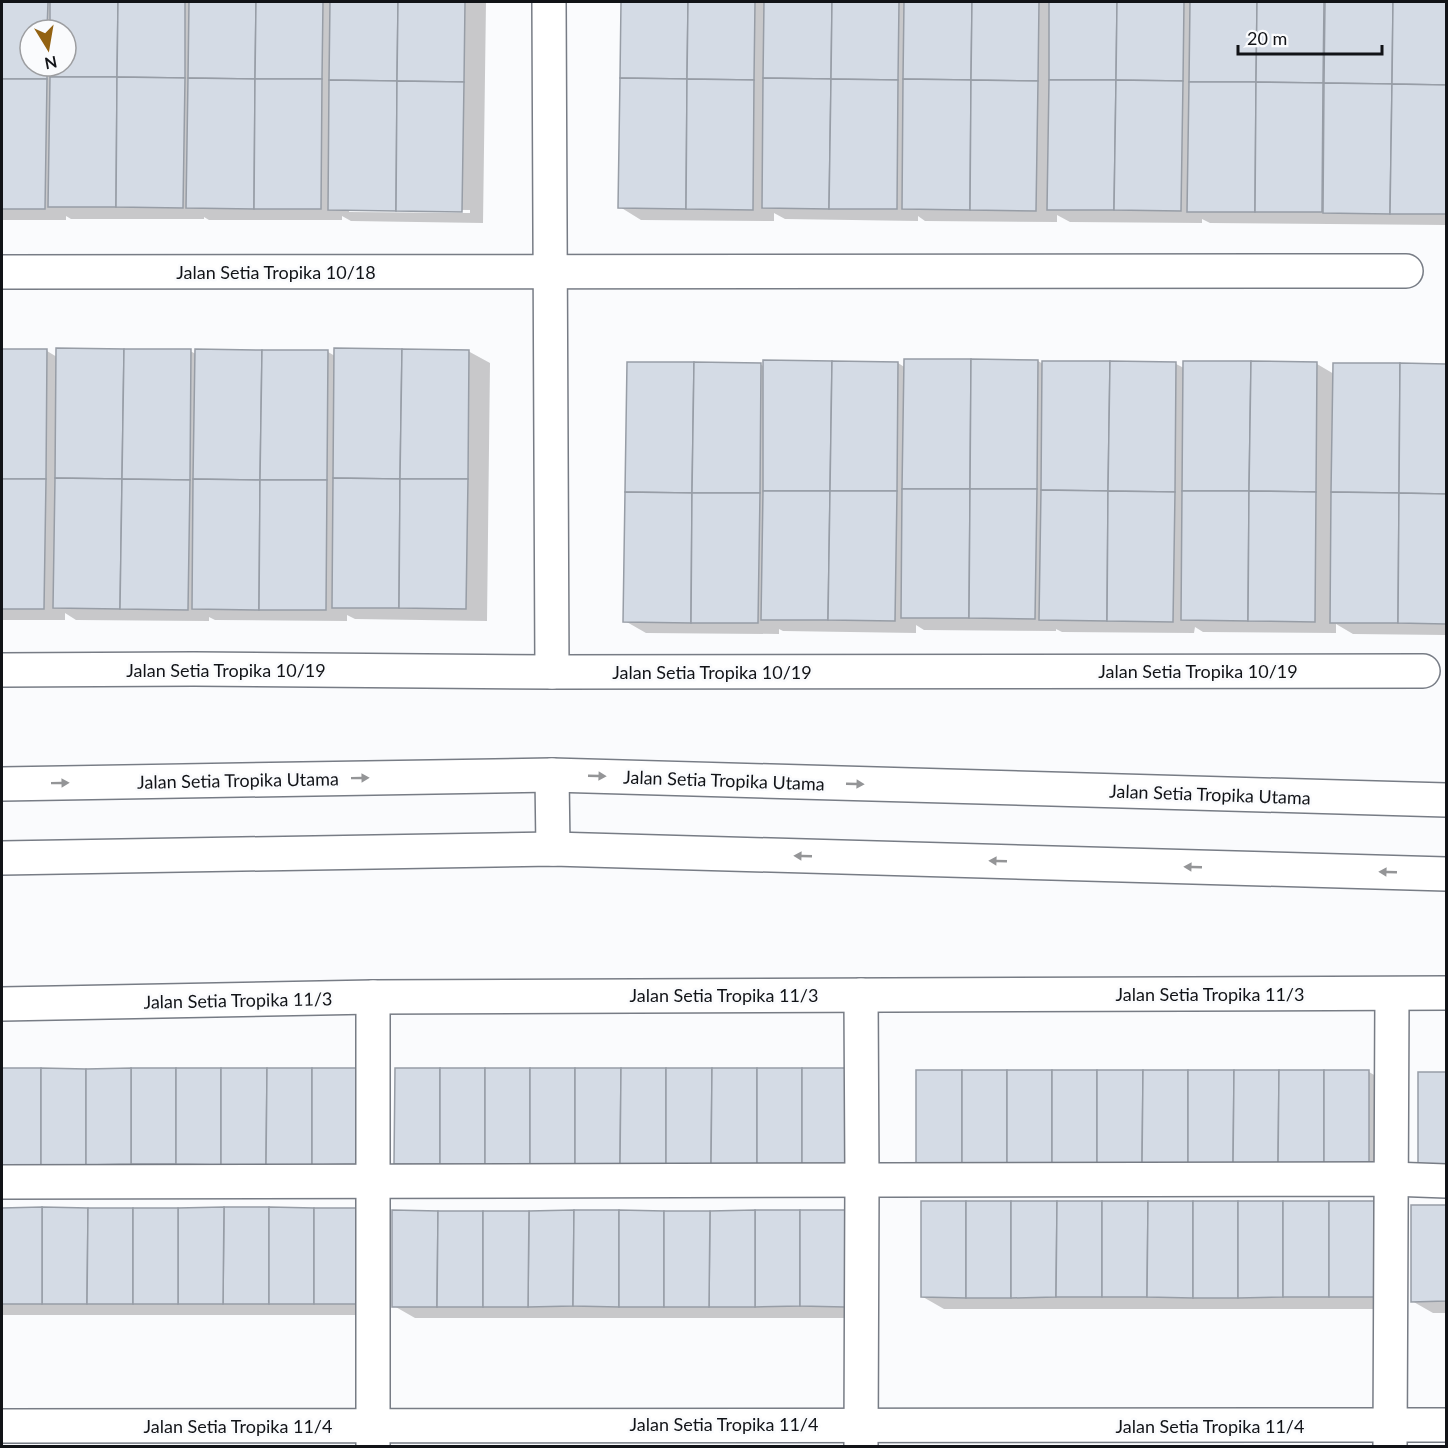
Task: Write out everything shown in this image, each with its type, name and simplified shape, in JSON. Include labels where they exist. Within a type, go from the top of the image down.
[{"type":"street","points":[[549,2],[552,672]]},
{"type":"street","name":"Jalan Setia Tropika 10/18","points":[[2,272],[1406,271]]},
{"type":"street","name":"Jalan Setia Tropika 10/19","points":[[2,670],[1423,671]]},
{"type":"street","points":[[552,775],[553,849]]},
{"type":"street","name":"Jalan Setia Tropika Utama","points":[[2,784],[552,775],[1446,800]]},
{"type":"street","points":[[1402,800],[1446,783]]},
{"type":"street","points":[[2,858],[553,849],[1446,874]]},
{"type":"street","name":"Jalan Setia Tropika 11/3","points":[[2,1004],[373,997],[1446,993]]},
{"type":"street","points":[[1390,1436],[1392,994]]},
{"type":"street","points":[[861,995],[861,1435]]},
{"type":"street","points":[[373,997],[373,1436]]},
{"type":"street","points":[[2,1182],[1391,1179],[1446,1181]]},
{"type":"street","name":"Jalan Setia Tropika 11/4","points":[[2,1426],[373,1436],[1390,1436],[1446,1425]]},
{"type":"building","points":[[2,2],[48,2],[47,18],[18,18],[18,78],[47,79],[2,79]]},
{"type":"building","points":[[50,2],[118,2],[117,77],[78,77],[78,18],[50,18]]},
{"type":"building","points":[[118,2],[185,2],[185,78],[117,77]]},
{"type":"building","points":[[189,2],[256,2],[255,79],[188,78]]},
{"type":"building","points":[[256,2],[323,2],[322,79],[255,79]]},
{"type":"building","points":[[330,2],[398,2],[397,81],[329,80]]},
{"type":"building","points":[[398,2],[465,2],[464,82],[397,81]]},
{"type":"building","points":[[621,2],[688,2],[687,79],[620,78]]},
{"type":"building","points":[[688,2],[755,2],[754,80],[687,79]]},
{"type":"building","points":[[764,2],[832,2],[831,79],[763,78]]},
{"type":"building","points":[[832,2],[899,2],[898,80],[831,79]]},
{"type":"building","points":[[904,2],[972,2],[971,80],[903,79]]},
{"type":"building","points":[[972,2],[1039,2],[1038,81],[971,80]]},
{"type":"building","points":[[1049,2],[1117,2],[1116,80],[1049,80]]},
{"type":"building","points":[[1117,2],[1184,2],[1183,81],[1116,80]]},
{"type":"building","points":[[1190,2],[1257,2],[1256,82],[1189,82]]},
{"type":"building","points":[[1257,2],[1324,2],[1323,83],[1256,82]]},
{"type":"building","points":[[1325,2],[1393,2],[1392,84],[1324,83]]},
{"type":"building","points":[[1393,2],[1446,2],[1446,85],[1392,84]]},
{"type":"building","points":[[117,77],[116,207],[48,207],[50,78]]},
{"type":"building","points":[[117,77],[185,78],[183,208],[116,207]]},
{"type":"building","points":[[188,78],[255,79],[254,209],[186,208]]},
{"type":"building","points":[[620,78],[687,79],[686,209],[618,208]]},
{"type":"building","points":[[763,78],[831,79],[829,209],[762,208]]},
{"type":"building","points":[[2,79],[47,79],[45,209],[2,209]]},
{"type":"building","points":[[255,79],[322,79],[321,209],[254,209]]},
{"type":"building","points":[[687,79],[754,80],[753,210],[686,209]]},
{"type":"building","points":[[831,79],[898,80],[897,209],[829,209]]},
{"type":"building","points":[[903,79],[971,80],[970,210],[902,209]]},
{"type":"building","points":[[329,80],[397,81],[396,211],[328,210]]},
{"type":"building","points":[[971,80],[1038,81],[1036,211],[970,210]]},
{"type":"building","points":[[1049,80],[1116,80],[1114,210],[1047,210]]},
{"type":"building","points":[[1116,80],[1183,81],[1181,211],[1114,210]]},
{"type":"building","points":[[397,81],[464,82],[462,212],[396,211]]},
{"type":"building","points":[[1189,82],[1256,82],[1255,212],[1187,212]]},
{"type":"building","points":[[1256,82],[1323,83],[1322,212],[1255,212]]},
{"type":"building","points":[[1324,83],[1392,84],[1390,214],[1323,213]]},
{"type":"building","points":[[1392,84],[1446,85],[1446,214],[1390,214]]},
{"type":"building","points":[[56,348],[124,349],[122,479],[55,478]]},
{"type":"building","points":[[334,348],[402,349],[400,479],[333,478]]},
{"type":"building","points":[[2,349],[47,349],[46,479],[2,479]]},
{"type":"building","points":[[124,349],[191,349],[190,480],[122,479]]},
{"type":"building","points":[[195,349],[262,350],[260,480],[193,479]]},
{"type":"building","points":[[402,349],[469,350],[468,479],[400,479]]},
{"type":"building","points":[[262,350],[328,350],[327,480],[260,480]]},
{"type":"building","points":[[904,359],[971,359],[970,489],[902,489]]},
{"type":"building","points":[[971,359],[1038,360],[1037,489],[970,489]]},
{"type":"building","points":[[763,360],[832,361],[830,491],[763,491]]},
{"type":"building","points":[[832,361],[898,362],[897,491],[830,491]]},
{"type":"building","points":[[1042,361],[1110,361],[1108,491],[1041,490]]},
{"type":"building","points":[[1110,361],[1176,362],[1175,492],[1108,491]]},
{"type":"building","points":[[1183,361],[1251,361],[1249,491],[1182,491]]},
{"type":"building","points":[[1251,361],[1317,362],[1316,492],[1249,491]]},
{"type":"building","points":[[627,362],[694,362],[692,493],[625,492]]},
{"type":"building","points":[[694,362],[761,363],[760,493],[692,493]]},
{"type":"building","points":[[1333,363],[1400,363],[1399,493],[1331,492]]},
{"type":"building","points":[[1400,363],[1446,364],[1446,494],[1399,493]]},
{"type":"building","points":[[55,478],[122,479],[120,609],[53,608]]},
{"type":"building","points":[[333,478],[400,479],[399,608],[332,608]]},
{"type":"building","points":[[2,479],[46,479],[44,609],[2,609]]},
{"type":"building","points":[[122,479],[190,480],[188,610],[120,609]]},
{"type":"building","points":[[193,479],[260,480],[259,610],[192,609]]},
{"type":"building","points":[[400,479],[468,479],[466,609],[399,608]]},
{"type":"building","points":[[260,480],[327,480],[326,610],[259,610]]},
{"type":"building","points":[[902,489],[970,489],[969,618],[901,618]]},
{"type":"building","points":[[970,489],[1037,489],[1035,619],[969,618]]},
{"type":"building","points":[[1041,490],[1108,491],[1107,621],[1039,620]]},
{"type":"building","points":[[763,491],[830,491],[828,620],[761,620]]},
{"type":"building","points":[[830,491],[897,491],[895,621],[828,620]]},
{"type":"building","points":[[1108,491],[1175,492],[1173,622],[1107,621]]},
{"type":"building","points":[[1182,491],[1249,491],[1248,621],[1181,620]]},
{"type":"building","points":[[1249,491],[1316,492],[1315,622],[1248,621]]},
{"type":"building","points":[[625,492],[692,493],[691,623],[623,622]]},
{"type":"building","points":[[1331,492],[1399,493],[1398,623],[1330,623]]},
{"type":"building","points":[[692,493],[760,493],[758,623],[691,623]]},
{"type":"building","points":[[1399,493],[1446,494],[1446,624],[1398,623]]},
{"type":"building","points":[[2,1068],[41,1068],[41,1165],[2,1165]]},
{"type":"building","points":[[41,1068],[86,1069],[86,1165],[41,1165]]},
{"type":"building","points":[[131,1068],[176,1068],[176,1164],[131,1164]]},
{"type":"building","points":[[131,1068],[131,1164],[86,1165],[86,1069]]},
{"type":"building","points":[[176,1068],[221,1068],[221,1165],[176,1164]]},
{"type":"building","points":[[221,1068],[267,1068],[266,1165],[221,1165]]},
{"type":"building","points":[[267,1068],[312,1068],[312,1165],[266,1165]]},
{"type":"building","points":[[312,1068],[357,1068],[357,1164],[312,1165]]},
{"type":"building","points":[[395,1068],[440,1068],[440,1164],[394,1164]]},
{"type":"building","points":[[440,1068],[485,1068],[485,1165],[440,1164]]},
{"type":"building","points":[[485,1068],[530,1068],[530,1165],[485,1165]]},
{"type":"building","points":[[530,1068],[575,1068],[575,1164],[530,1165]]},
{"type":"building","points":[[575,1068],[621,1068],[620,1164],[575,1164]]},
{"type":"building","points":[[621,1068],[666,1068],[666,1164],[620,1164]]},
{"type":"building","points":[[666,1068],[712,1068],[711,1164],[666,1164]]},
{"type":"building","points":[[712,1068],[757,1068],[757,1164],[711,1164]]},
{"type":"building","points":[[757,1068],[802,1068],[802,1164],[757,1164]]},
{"type":"building","points":[[802,1068],[847,1068],[847,1164],[802,1164]]},
{"type":"building","points":[[916,1070],[962,1070],[962,1166],[916,1166]]},
{"type":"building","points":[[962,1070],[1007,1070],[1007,1167],[962,1166]]},
{"type":"building","points":[[1007,1070],[1052,1070],[1052,1166],[1007,1167]]},
{"type":"building","points":[[1052,1070],[1097,1070],[1097,1166],[1052,1166]]},
{"type":"building","points":[[1097,1070],[1143,1070],[1142,1166],[1097,1166]]},
{"type":"building","points":[[1143,1070],[1188,1070],[1188,1167],[1142,1166]]},
{"type":"building","points":[[1188,1070],[1234,1070],[1233,1167],[1188,1167]]},
{"type":"building","points":[[1234,1070],[1279,1070],[1278,1166],[1233,1167]]},
{"type":"building","points":[[1279,1070],[1324,1070],[1324,1166],[1278,1166]]},
{"type":"building","points":[[1324,1070],[1369,1070],[1369,1166],[1324,1166]]},
{"type":"building","points":[[1418,1072],[1446,1072],[1446,1168],[1418,1168]]},
{"type":"building","points":[[921,1201],[966,1201],[966,1298],[921,1297]]},
{"type":"building","points":[[966,1201],[1011,1201],[1011,1298],[966,1298]]},
{"type":"building","points":[[1011,1201],[1057,1201],[1056,1297],[1011,1298]]},
{"type":"building","points":[[1057,1201],[1102,1201],[1102,1297],[1056,1297]]},
{"type":"building","points":[[1102,1201],[1148,1201],[1147,1297],[1102,1297]]},
{"type":"building","points":[[1148,1201],[1193,1201],[1193,1298],[1147,1297]]},
{"type":"building","points":[[1193,1201],[1238,1201],[1238,1298],[1193,1298]]},
{"type":"building","points":[[1238,1201],[1283,1201],[1283,1297],[1238,1298]]},
{"type":"building","points":[[1283,1201],[1329,1201],[1329,1297],[1283,1297]]},
{"type":"building","points":[[1329,1201],[1374,1201],[1374,1297],[1329,1297]]},
{"type":"building","points":[[1411,1205],[1446,1205],[1446,1301],[1411,1302]]},
{"type":"building","points":[[42,1207],[88,1208],[87,1304],[42,1304]]},
{"type":"building","points":[[42,1207],[42,1304],[2,1304],[2,1208]]},
{"type":"building","points":[[224,1207],[269,1207],[269,1304],[223,1304]]},
{"type":"building","points":[[224,1207],[223,1304],[178,1304],[178,1208]]},
{"type":"building","points":[[269,1207],[314,1208],[314,1304],[269,1304]]},
{"type":"building","points":[[88,1208],[133,1208],[133,1304],[87,1304]]},
{"type":"building","points":[[133,1208],[178,1208],[178,1304],[133,1304]]},
{"type":"building","points":[[314,1208],[359,1208],[359,1304],[314,1304]]},
{"type":"building","points":[[392,1210],[438,1211],[437,1307],[392,1307]]},
{"type":"building","points":[[574,1210],[573,1306],[528,1307],[529,1211]]},
{"type":"building","points":[[574,1210],[619,1210],[619,1307],[573,1306]]},
{"type":"building","points":[[619,1210],[664,1211],[664,1307],[619,1307]]},
{"type":"building","points":[[755,1210],[800,1210],[800,1306],[755,1307]]},
{"type":"building","points":[[755,1210],[755,1307],[709,1307],[710,1211]]},
{"type":"building","points":[[800,1210],[845,1210],[845,1307],[800,1306]]},
{"type":"building","points":[[438,1211],[483,1211],[483,1307],[437,1307]]},
{"type":"building","points":[[483,1211],[529,1211],[528,1307],[483,1307]]},
{"type":"building","points":[[664,1211],[710,1211],[709,1307],[664,1307]]}]
